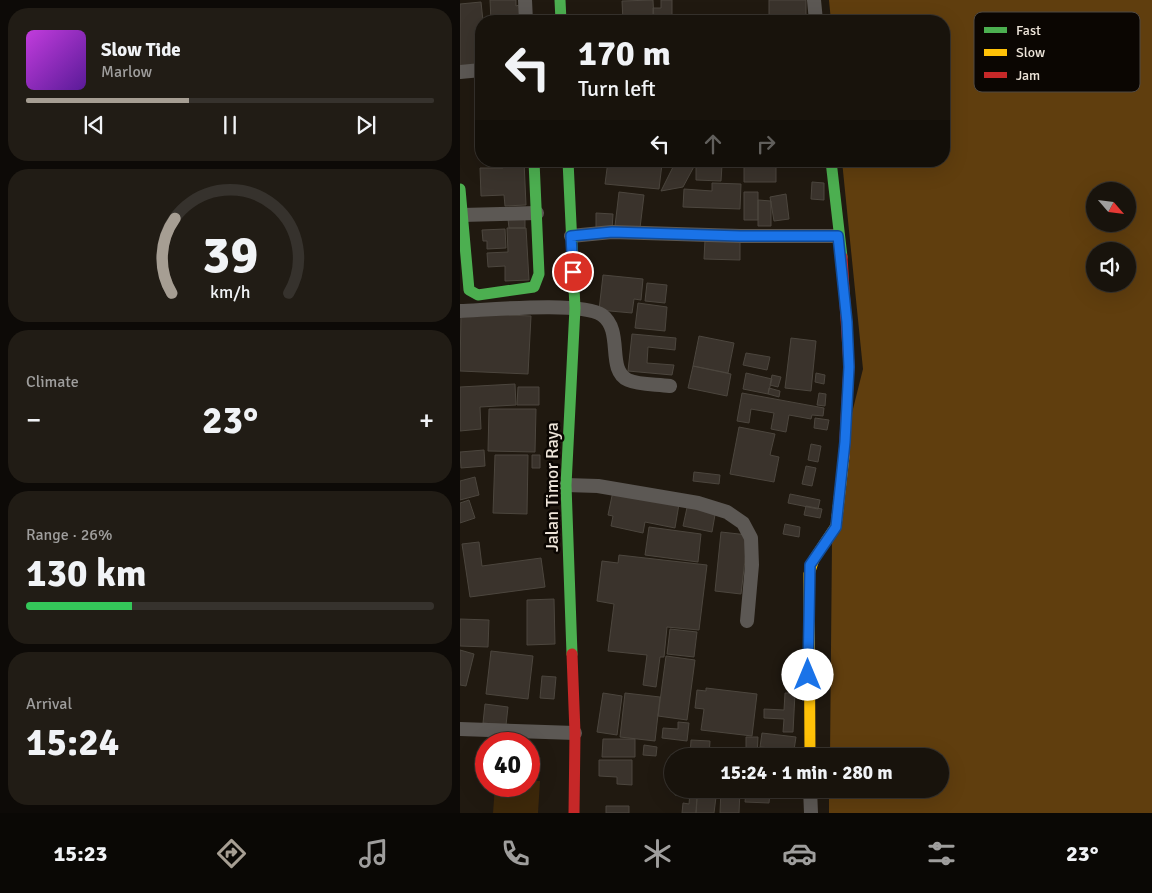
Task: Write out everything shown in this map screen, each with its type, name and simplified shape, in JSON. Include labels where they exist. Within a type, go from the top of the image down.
[{"type":"main road","points":[[560,0],[561,15]]},
{"type":"main road","points":[[460,189],[469,290],[478,294],[534,287],[539,274],[534,167]]},
{"type":"main road","name":"Jalan Timor Raya","points":[[568,167],[575,308],[566,485],[575,733],[574,813]]},
{"type":"main road","points":[[810,748],[809,574],[814,558],[836,527],[845,442],[849,367],[847,322],[832,167]]},
{"type":"street","points":[[525,0],[526,15]]},
{"type":"street","points":[[814,0],[815,15]]},
{"type":"street","points":[[460,72],[475,71]]},
{"type":"street","points":[[462,215],[537,213]]},
{"type":"street","points":[[571,236],[612,232],[740,236],[838,236]]},
{"type":"street","points":[[460,311],[575,308],[594,311],[603,316],[613,330],[615,358],[621,375],[628,380],[670,386]]},
{"type":"street","points":[[566,485],[598,486],[698,503],[727,512],[743,524],[751,538],[752,565],[747,620]]},
{"type":"street","points":[[460,729],[575,733]]},
{"type":"street","points":[[810,798],[811,813]]},
{"type":"shaded area","points":[[829,0],[1152,0],[1152,813],[829,813],[829,798],[949,798],[949,748],[830,748],[832,542],[850,421],[863,369],[843,167],[950,167],[950,15],[830,15]]},
{"type":"shaded area","points":[[494,797],[539,797],[538,813],[493,813]]},
{"type":"building","points":[[490,0],[516,0],[516,6],[519,5],[520,15],[491,15]]},
{"type":"building","points":[[653,0],[654,15],[623,15],[622,1]]},
{"type":"building","points":[[661,0],[672,0],[672,15],[653,15],[653,8],[661,8]]},
{"type":"building","points":[[769,0],[806,0],[806,15],[769,15]]},
{"type":"building","points":[[481,2],[482,15],[475,15],[475,68],[460,69],[460,4]]},
{"type":"building","points":[[524,167],[526,205],[505,206],[504,195],[481,196],[480,168]]},
{"type":"building","points":[[607,167],[662,167],[659,189],[605,184]]},
{"type":"building","points":[[673,167],[694,167],[683,187],[661,191]]},
{"type":"building","points":[[696,167],[722,167],[721,181],[696,180]]},
{"type":"building","points":[[744,167],[776,167],[776,182],[744,182]]},
{"type":"building","points":[[812,182],[824,183],[824,200],[811,199]]},
{"type":"building","points":[[712,183],[741,184],[740,209],[683,207],[684,189],[712,191]]},
{"type":"building","points":[[619,192],[644,195],[640,228],[615,226]]},
{"type":"building","points":[[744,192],[758,192],[758,220],[744,220]]},
{"type":"building","points":[[786,194],[789,219],[774,221],[770,197]]},
{"type":"building","points":[[758,200],[771,201],[771,226],[758,226]]},
{"type":"building","points":[[596,213],[613,214],[612,230],[596,229]]},
{"type":"building","points":[[525,218],[525,228],[509,228],[508,219]]},
{"type":"building","points":[[507,228],[526,228],[529,280],[505,281],[505,266],[488,267],[487,253],[508,252]]},
{"type":"building","points":[[505,229],[506,248],[487,249],[487,241],[483,241],[482,230]]},
{"type":"building","points":[[705,240],[740,241],[740,260],[704,259]]},
{"type":"building","points":[[603,275],[643,279],[641,300],[634,299],[632,313],[599,310]]},
{"type":"building","points":[[647,283],[667,285],[665,303],[645,301]]},
{"type":"building","points":[[638,303],[667,307],[665,331],[635,328]]},
{"type":"building","points":[[461,313],[531,316],[528,374],[460,371]]},
{"type":"building","points":[[632,334],[676,338],[675,350],[648,347],[647,363],[674,365],[672,375],[628,371]]},
{"type":"building","points":[[699,336],[734,343],[728,373],[693,366]]},
{"type":"building","points":[[791,338],[816,341],[811,391],[785,388]]},
{"type":"building","points":[[746,353],[770,357],[767,370],[743,365]]},
{"type":"building","points":[[693,366],[731,374],[727,396],[688,388]]},
{"type":"building","points":[[746,373],[772,379],[768,394],[743,389]]},
{"type":"building","points":[[816,373],[825,375],[824,384],[815,382]]},
{"type":"building","points":[[772,375],[781,377],[778,387],[770,385]]},
{"type":"building","points":[[515,384],[516,405],[480,407],[481,429],[460,431],[460,387]]},
{"type":"building","points":[[518,387],[539,387],[539,405],[517,405]]},
{"type":"building","points":[[769,388],[780,391],[779,397],[768,394]]},
{"type":"building","points":[[742,393],[824,408],[823,416],[812,415],[811,419],[789,415],[786,432],[771,429],[774,413],[751,409],[749,423],[737,421]]},
{"type":"building","points":[[819,393],[826,394],[825,406],[817,405]]},
{"type":"building","points":[[489,409],[536,409],[535,452],[488,451]]},
{"type":"building","points":[[815,418],[829,420],[827,430],[814,428]]},
{"type":"building","points":[[739,427],[775,434],[770,455],[779,457],[774,482],[730,474]]},
{"type":"building","points":[[811,444],[821,446],[818,462],[808,460]]},
{"type":"building","points":[[484,450],[485,466],[461,468],[460,452]]},
{"type":"building","points":[[495,455],[528,455],[527,514],[493,513]]},
{"type":"building","points":[[532,455],[540,455],[540,468],[532,468]]},
{"type":"building","points":[[806,466],[816,468],[812,486],[802,484]]},
{"type":"building","points":[[694,472],[720,475],[719,484],[693,481]]},
{"type":"building","points":[[475,477],[479,495],[460,500],[460,481]]},
{"type":"building","points":[[613,491],[679,504],[675,528],[645,522],[643,533],[611,526],[613,516],[608,515]]},
{"type":"building","points":[[790,494],[820,500],[818,509],[788,503]]},
{"type":"building","points":[[469,500],[475,518],[460,523],[460,503]]},
{"type":"building","points":[[688,503],[716,509],[712,532],[683,526]]},
{"type":"building","points":[[806,506],[822,509],[820,518],[804,515]]},
{"type":"building","points":[[785,524],[800,527],[799,537],[783,534]]},
{"type":"building","points":[[649,527],[701,534],[698,562],[645,555]]},
{"type":"building","points":[[721,532],[748,535],[741,594],[715,591]]},
{"type":"building","points":[[479,542],[482,566],[541,558],[545,587],[470,597],[462,544]]},
{"type":"building","points":[[619,555],[707,565],[699,630],[667,627],[664,657],[660,657],[656,687],[643,685],[647,655],[608,651],[614,604],[597,601],[602,561],[618,563]]},
{"type":"building","points":[[554,599],[555,644],[527,645],[527,600]]},
{"type":"building","points":[[460,619],[489,620],[488,647],[460,646]]},
{"type":"building","points":[[670,629],[697,632],[694,657],[667,654]]},
{"type":"building","points":[[460,650],[474,654],[466,686],[460,685]]},
{"type":"building","points":[[491,651],[533,656],[528,699],[486,694]]},
{"type":"building","points":[[666,656],[695,660],[687,720],[658,716]]},
{"type":"building","points":[[542,676],[556,677],[554,699],[540,698]]},
{"type":"building","points":[[706,688],[757,694],[752,736],[701,730],[704,709],[695,708],[697,690],[706,691]]},
{"type":"building","points":[[603,693],[622,696],[617,735],[597,732]]},
{"type":"building","points":[[625,693],[660,697],[655,741],[620,737]]},
{"type":"building","points":[[785,693],[795,693],[793,732],[783,732],[784,719],[764,718],[764,709],[784,710]]},
{"type":"building","points":[[485,704],[508,707],[506,725],[483,723]]},
{"type":"building","points":[[678,722],[689,723],[687,741],[662,738],[663,728],[678,729]]},
{"type":"building","points":[[762,733],[796,737],[794,748],[760,747]]},
{"type":"building","points":[[746,737],[758,737],[757,748],[746,748]]},
{"type":"building","points":[[603,739],[635,739],[635,757],[602,757]]},
{"type":"building","points":[[691,740],[710,741],[710,748],[690,748]]},
{"type":"building","points":[[644,745],[657,747],[656,756],[643,755]]},
{"type":"building","points":[[599,760],[632,760],[632,785],[617,784],[617,777],[599,776]]},
{"type":"building","points":[[690,798],[697,798],[696,813],[682,813],[683,803],[689,804]]},
{"type":"building","points":[[697,798],[716,798],[714,813],[696,813]]},
{"type":"building","points":[[721,798],[740,798],[739,813],[720,813]]},
{"type":"building","points":[[745,798],[770,798],[769,803],[745,802]]},
{"type":"building","points":[[606,806],[629,806],[629,813],[606,813]]},
{"type":"traffic: fast","points":[[560,0],[561,15]]},
{"type":"traffic: fast","points":[[460,189],[469,290],[478,295],[534,287],[539,274],[534,167]]},
{"type":"traffic: fast","points":[[568,167],[575,308],[566,485],[572,654]]},
{"type":"traffic: fast","points":[[832,167],[842,257]]},
{"type":"traffic: slow","points":[[810,748],[809,574],[814,559],[836,526],[844,456]]},
{"type":"traffic: jam","points":[[842,257],[849,366],[844,456]]},
{"type":"traffic: jam","points":[[572,654],[575,733],[574,813]]},
{"type":"route","points":[[573,272],[571,236],[612,232],[740,236],[838,236],[847,322],[849,367],[845,442],[836,527],[834,533],[810,565],[808,675]]}]
